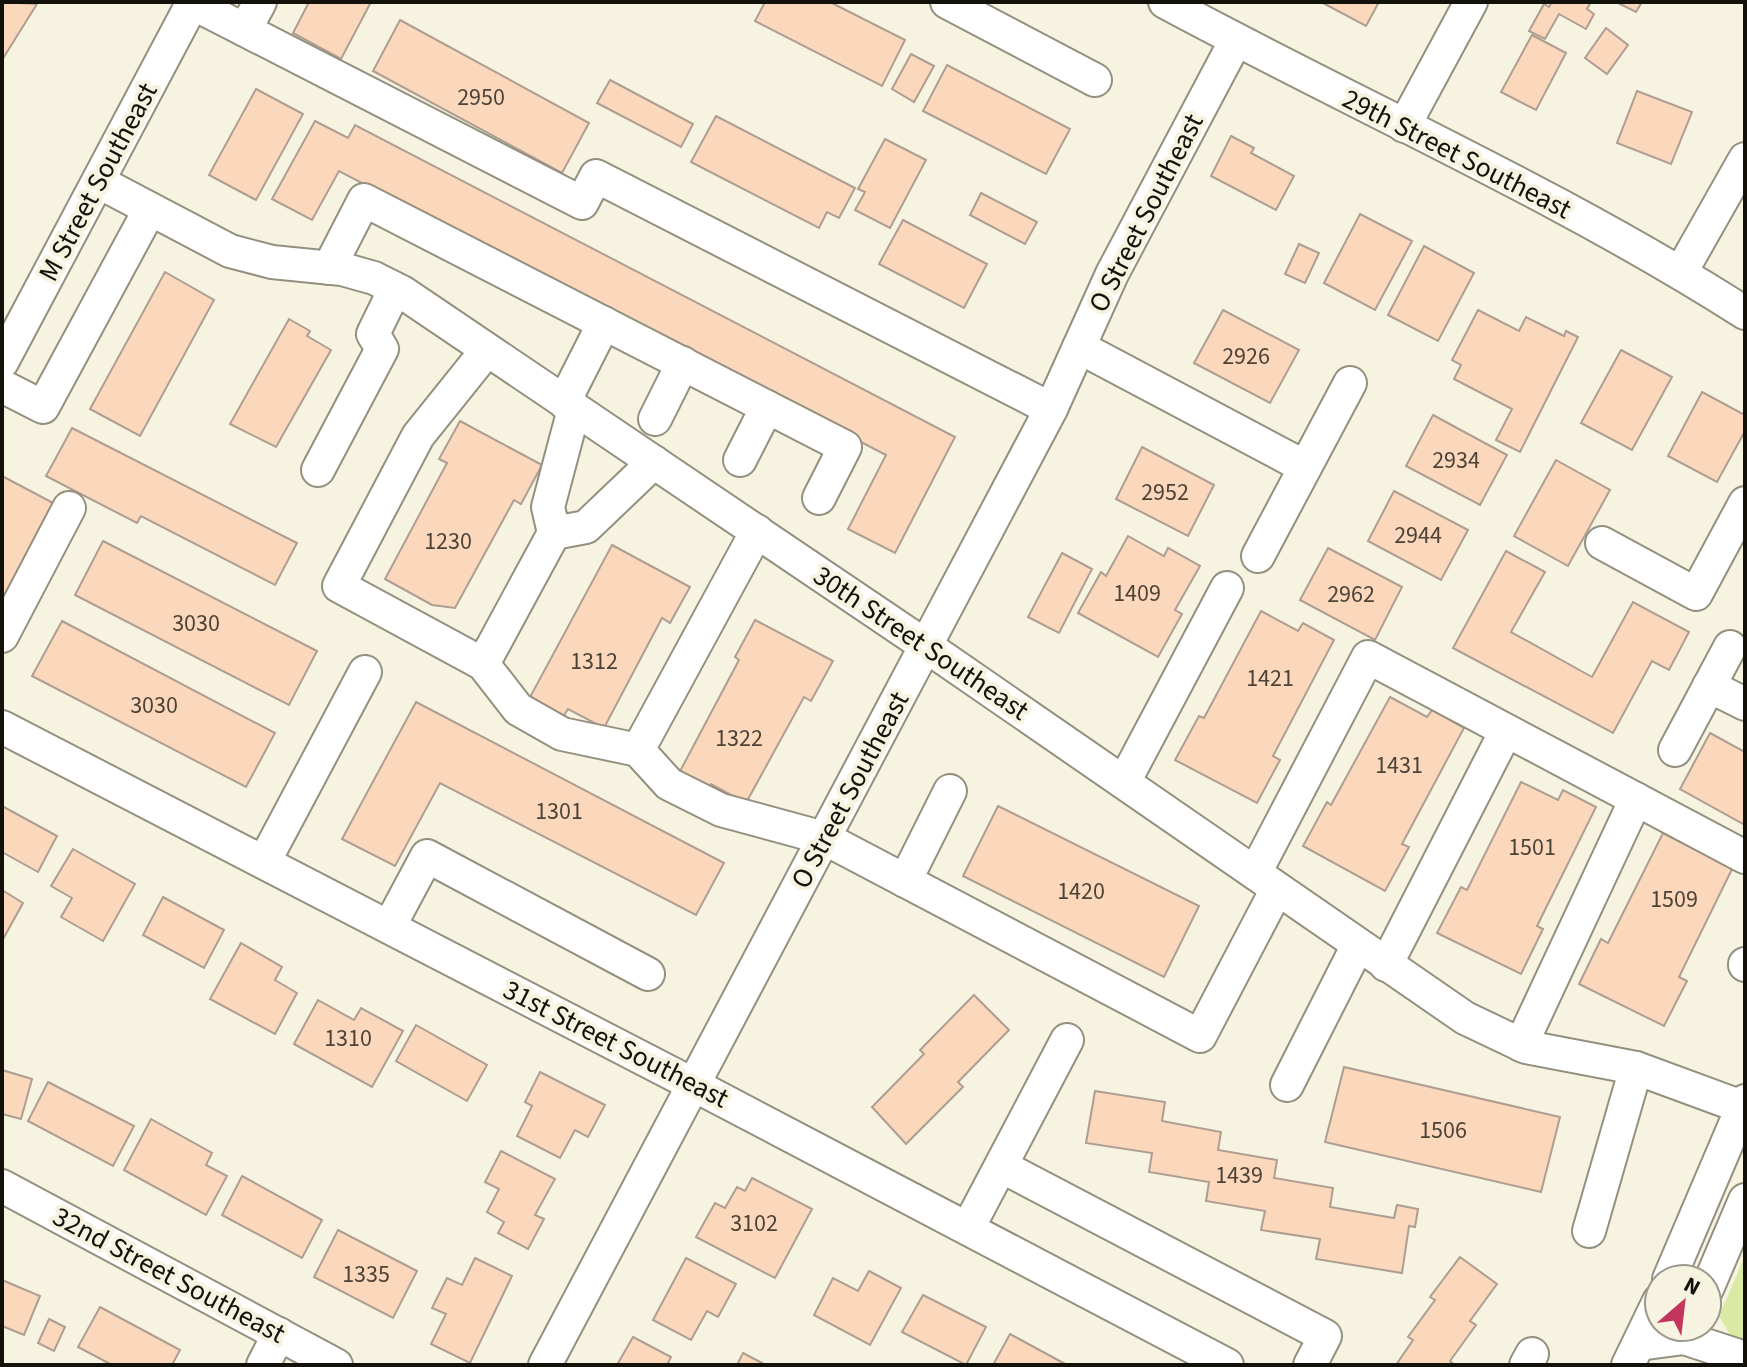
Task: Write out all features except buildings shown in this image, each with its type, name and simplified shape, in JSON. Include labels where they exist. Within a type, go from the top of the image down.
[{"type":"street","name":"29th Street Southeast","points":[[1165,2],[1681,272],[1745,313]]},
{"type":"street","points":[[1404,126],[1471,2]]},
{"type":"street","points":[[193,3],[252,16],[582,203],[596,176],[1051,409]]},
{"type":"street","name":"M Street Southeast","points":[[2,362],[193,3]]},
{"type":"street","points":[[953,3],[1095,80]]},
{"type":"street","name":"O Street Southeast","points":[[545,1365],[1051,409],[1112,274],[1236,40]]},
{"type":"street","points":[[1681,272],[1745,159]]},
{"type":"street","name":"30th Street Southeast","points":[[99,182],[230,251],[272,262],[329,268],[374,278],[395,289],[926,646],[1465,1018],[1521,1045],[1554,1055],[1636,1068],[1744,1104]]},
{"type":"street","points":[[329,268],[364,200],[845,447],[819,498]]},
{"type":"street","points":[[2,386],[43,407],[150,209]]},
{"type":"street","points":[[318,470],[382,349],[373,334],[395,289]]},
{"type":"street","points":[[483,664],[554,533],[548,507],[569,405],[604,323]]},
{"type":"street","points":[[1079,347],[1305,467]]},
{"type":"street","points":[[487,350],[418,436],[339,586],[483,664],[518,709],[562,734],[638,750],[669,784],[721,810],[824,838],[1200,1036],[1266,881],[1368,657],[1745,857]]},
{"type":"street","points":[[655,419],[683,363]]},
{"type":"street","points":[[1258,556],[1350,383]]},
{"type":"street","points":[[740,460],[767,407]]},
{"type":"street","points":[[554,533],[586,527],[654,462]]},
{"type":"street","points":[[1602,543],[1696,594],[1745,503]]},
{"type":"street","points":[[2,636],[69,508]]},
{"type":"street","points":[[638,750],[757,531]]},
{"type":"street","points":[[1124,782],[1227,588]]},
{"type":"street","points":[[1675,750],[1730,647]]},
{"type":"street","points":[[264,862],[365,672]]},
{"type":"street","points":[[1709,686],[1745,704]]},
{"type":"street","name":"31st Street Southeast","points":[[2,727],[1227,1365]]},
{"type":"street","points":[[1386,965],[1506,731]]},
{"type":"street","points":[[905,881],[950,791]]},
{"type":"street","points":[[1521,1045],[1636,799]]},
{"type":"street","points":[[389,927],[427,856],[648,974]]},
{"type":"street","points":[[1287,1085],[1358,945]]},
{"type":"street","points":[[968,1228],[1067,1040]]},
{"type":"street","points":[[1589,1231],[1636,1068]]},
{"type":"street","points":[[1676,1263],[1744,1104]]},
{"type":"street","points":[[1001,1166],[1325,1336],[1310,1365]]},
{"type":"street","name":"32nd Street Southeast","points":[[2,1186],[336,1365]]},
{"type":"street","points":[[1718,1263],[1745,1200]]},
{"type":"street","points":[[263,1365],[279,1334]]},
{"type":"street","points":[[1639,1358],[1682,1343],[1745,1358]]},
{"type":"green space","points":[[1745,1256],[1745,1344],[1730,1335],[1723,1323],[1723,1307]]}]
